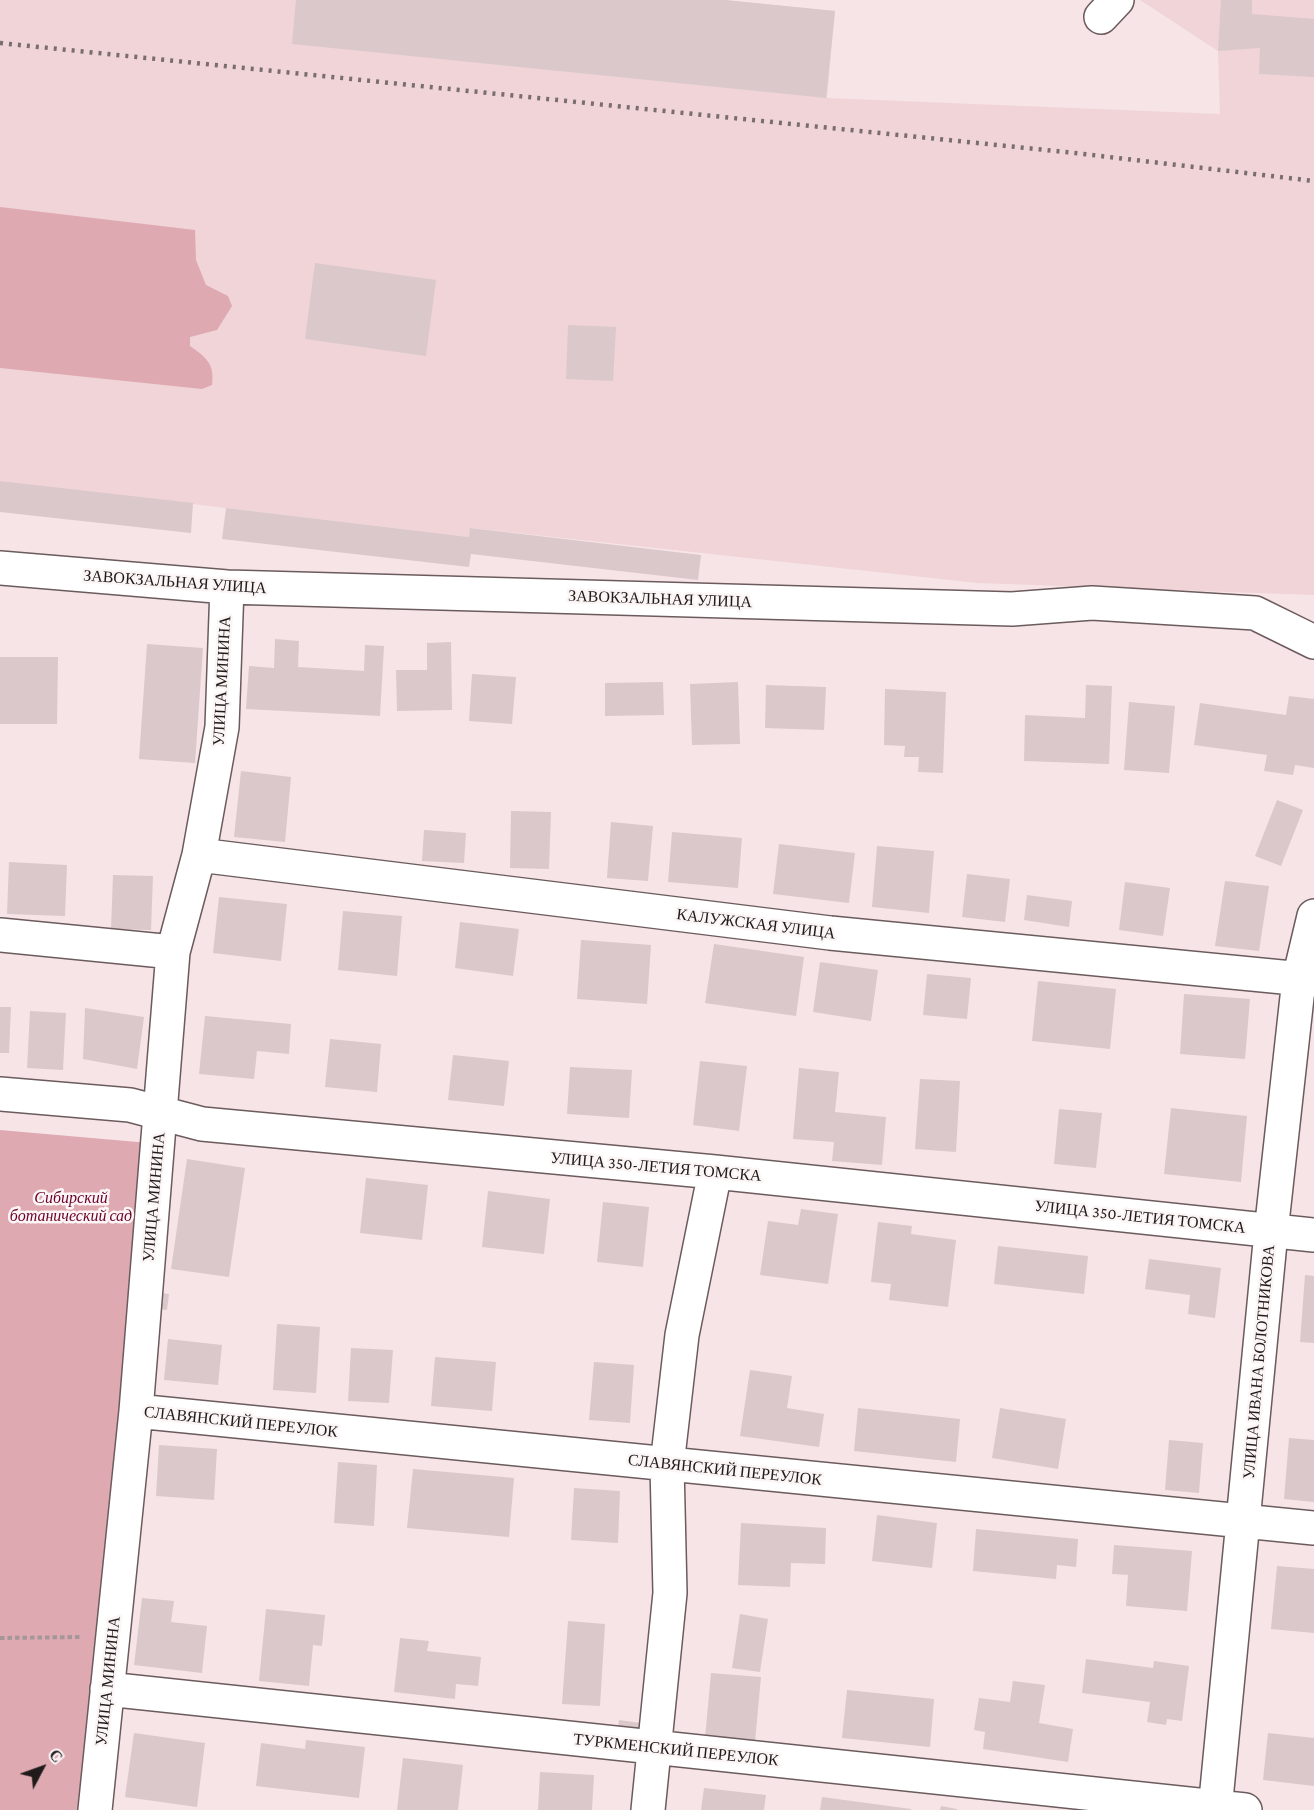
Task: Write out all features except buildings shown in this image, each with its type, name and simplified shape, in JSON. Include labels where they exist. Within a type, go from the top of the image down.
[{"type":"street","name":"ЗАВОКЗАЛЬНАЯ УЛИЦА","points":[[0,568],[227,587],[1012,609],[1092,603],[1255,613],[1314,642]]},
{"type":"street","name":"УЛИЦА МИНИНА","points":[[96,1810],[135,1411],[173,952],[199,855],[222,727],[227,587]]},
{"type":"street","name":"КАЛУЖСКАЯ УЛИЦА","points":[[199,855],[830,933],[1307,979]]},
{"type":"street","name":"УЛИЦА ИВАНА БОЛОТНИКОВА","points":[[1225,1809],[1244,1521],[1271,1232],[1314,916]]},
{"type":"street","points":[[0,935],[173,952]]},
{"type":"street","name":"УЛИЦА 350-ЛЕТИЯ ТОМСКА","points":[[0,1094],[130,1105],[202,1124],[715,1172],[1314,1235]]},
{"type":"street","points":[[648,1810],[670,1593],[667,1464],[682,1335],[715,1172]]},
{"type":"street","name":"СЛАВЯНСКИЙ ПЕРЕУЛОК","points":[[135,1411],[1314,1527]]},
{"type":"street","name":"ТУРКМЕНСКИЙ ПЕРЕУЛОК","points":[[107,1689],[1225,1809]]},
{"type":"path","points":[[0,1638],[112,1637]]},
{"type":"shaded area","points":[[0,0],[725,0],[835,11],[827,98],[1220,114],[1218,51],[1140,0],[1314,0],[1314,595],[978,583],[471,528],[469,537],[0,481]]},
{"type":"green space","points":[[0,207],[195,230],[196,260],[206,285],[228,296],[232,306],[217,330],[190,337],[190,346],[211,366],[212,385],[202,389],[0,368]]},
{"type":"green space","name":"Сибирский ботанический сад","points":[[0,1130],[149,1143],[86,1810],[0,1810]]},
{"type":"railway","points":[[0,43],[1075,153],[1314,181]]}]
